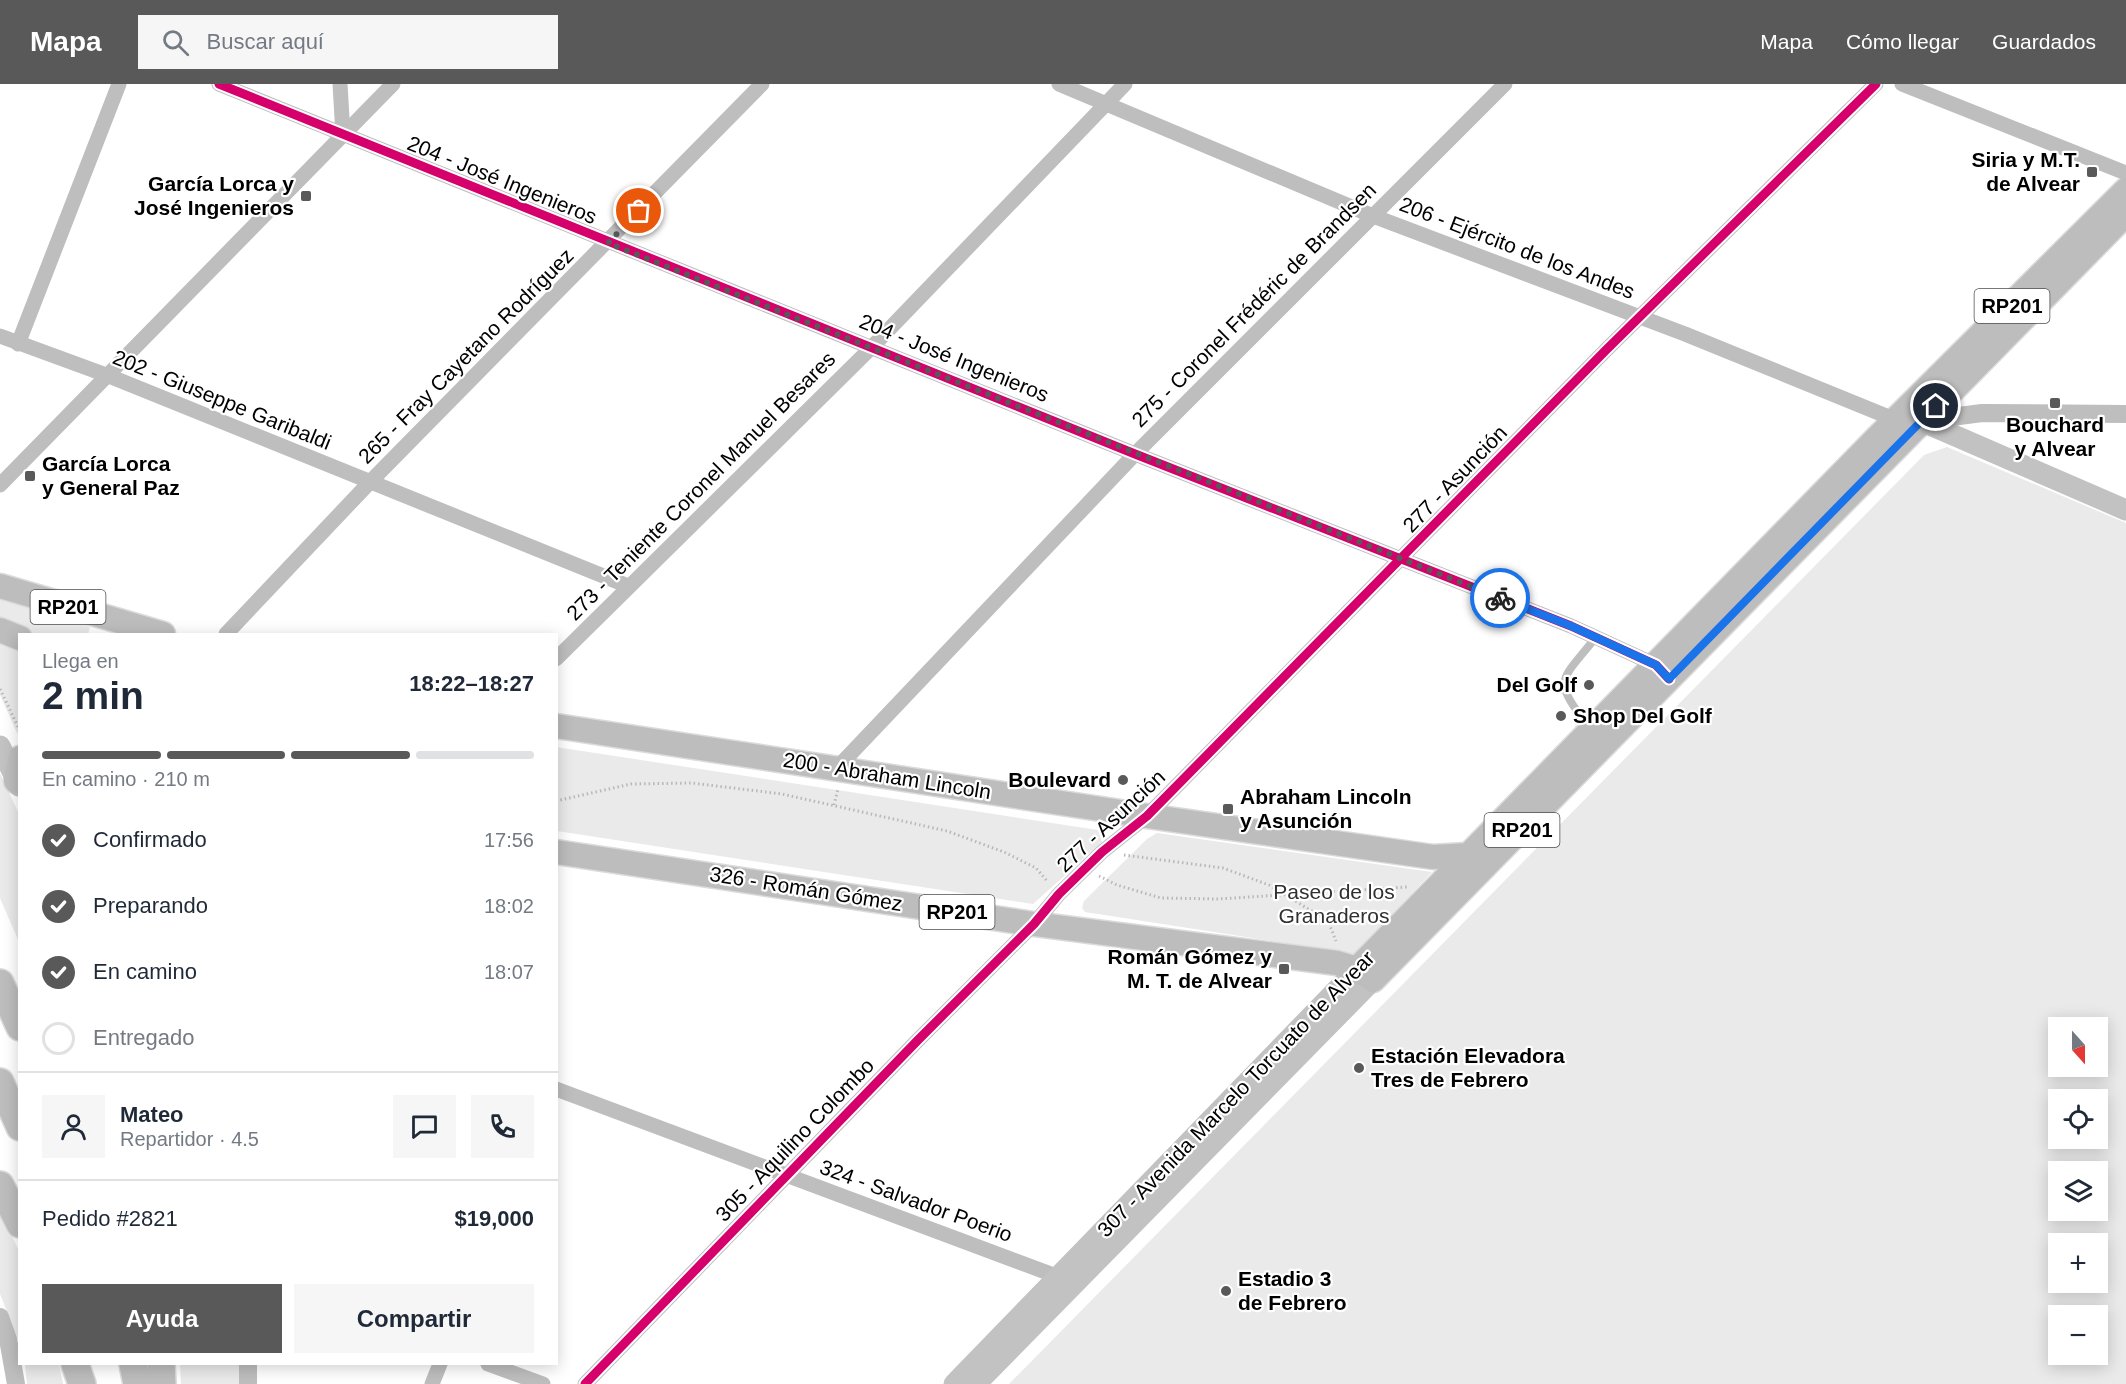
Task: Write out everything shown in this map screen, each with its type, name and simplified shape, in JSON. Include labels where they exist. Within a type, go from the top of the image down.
[{"type":"highway","points":[[0,983],[18,1023]]},
{"type":"highway","points":[[0,1082],[18,1122]]},
{"type":"highway","points":[[0,1185],[18,1220]]},
{"type":"highway","points":[[75,1365],[82,1384]]},
{"type":"highway","points":[[92,1365],[96,1384]]},
{"type":"highway","points":[[133,1365],[137,1384]]},
{"type":"highway","points":[[161,1365],[162,1384]]},
{"type":"main road","name":"307 - Avenida Marcelo Torcuato de Alvear","points":[[954,1384],[1468,855],[1592,732],[1663,672],[1896,420],[2126,190]]},
{"type":"main road","name":"307 - Avenida Marcelo Torcuato de Alvear","points":[[976,1384],[1356,971],[1921,422],[2126,214]]},
{"type":"main road","points":[[1896,420],[1921,422],[2126,510]]},
{"type":"main road","name":"RP201","points":[[0,586],[136,628],[159,633]]},
{"type":"main road","points":[[114,633],[136,628]]},
{"type":"main road","points":[[0,630],[18,637]]},
{"type":"main road","name":"200 - Abraham Lincoln","points":[[558,726],[838,767],[1146,816],[1433,857],[1468,855]]},
{"type":"main road","points":[[0,746],[18,776]]},
{"type":"main road","name":"326 - Román Gómez","points":[[558,852],[1356,971]]},
{"type":"street","points":[[18,344],[119,84]]},
{"type":"street","name":"204 - José Ingenieros","points":[[219,84],[608,243],[1596,637],[1663,672]]},
{"type":"street","points":[[340,84],[343,135]]},
{"type":"street","points":[[0,485],[393,84]]},
{"type":"street","name":"265 - Fray Cayetano Rodríguez","points":[[227,633],[370,482],[608,243],[762,84]]},
{"type":"street","name":"206 - Ejército de los Andes","points":[[1059,84],[1373,216],[1641,318],[1896,420]]},
{"type":"street","name":"273 - Teniente Coronel Manuel Besares","points":[[558,657],[872,347],[1125,84]]},
{"type":"street","name":"275 - Coronel Frédéric de Brandsen","points":[[838,767],[1135,454],[1505,84]]},
{"type":"street","name":"277 - Asunción","points":[[1034,924],[1084,869],[1146,816],[1876,84]]},
{"type":"street","points":[[1902,84],[2126,173]]},
{"type":"street","name":"202 - Giuseppe Garibaldi","points":[[0,336],[109,376],[628,586]]},
{"type":"street","points":[[1921,422],[1982,413],[2126,414]]},
{"type":"street","name":"305 - Aquilino Colombo","points":[[585,1384],[785,1175],[1034,924]]},
{"type":"street","name":"324 - Salvador Poerio","points":[[558,1090],[1059,1277]]},
{"type":"street","points":[[0,1317],[8,1339],[16,1384]]},
{"type":"street","points":[[248,1365],[248,1384]]},
{"type":"street","points":[[432,1384],[440,1365]]},
{"type":"street","points":[[491,1365],[543,1384]]},
{"type":"lane","points":[[1592,732],[1566,696],[1563,686],[1565,676],[1596,637]]},
{"type":"path","points":[[0,689],[18,727]]},
{"type":"path","points":[[558,801],[631,784],[692,783],[782,794],[956,834],[1004,852],[1036,868],[1059,894]]},
{"type":"path","points":[[1102,852],[1223,868],[1289,896],[1328,921],[1337,944],[1356,971]]},
{"type":"path","points":[[1084,869],[1118,885],[1161,898],[1218,900],[1421,886],[1437,888]]},
{"type":"green space","points":[[1947,447],[2126,523],[2126,1384],[1009,1384],[1924,455]]},
{"type":"green space","points":[[0,598],[90,627],[88,633],[31,633],[0,620]]},
{"type":"green space","points":[[0,644],[18,652],[18,733],[0,695]]},
{"type":"green space","points":[[558,747],[1098,830],[1102,842],[1033,904],[558,831]]},
{"type":"green space","points":[[0,773],[18,812],[18,940],[0,898]]},
{"type":"green space","name":"Paseo de los Granaderos","points":[[1157,833],[1432,872],[1355,954],[1085,912],[1082,908],[1084,901],[1147,839]]},
{"type":"green space","points":[[0,1211],[18,1249],[18,1339],[0,1294]]},
{"type":"green space","points":[[25,1365],[59,1365],[63,1384],[27,1384]]},
{"type":"green space","points":[[180,1365],[239,1365],[242,1384],[181,1384]]},
{"type":"cycle path","points":[[219,84],[1135,454],[1571,626],[1656,665],[1669,679]]},
{"type":"cycle path","points":[[585,1384],[918,1040],[1034,924],[1059,894],[1102,852],[1147,816],[1606,350],[1876,84]]},
{"type":"way so far","points":[[639,211],[608,243],[1500,598]]},
{"type":"place","name":"Siria y M.T. de Alvear","points":[[2092,172]]},
{"type":"place","name":"García Lorca y José Ingenieros","points":[[306,196]]},
{"type":"place","name":"Bouchard y Alvear","points":[[2055,403]]},
{"type":"place","name":"García Lorca y General Paz","points":[[30,476]]},
{"type":"place","name":"Del Golf","points":[[1589,685]]},
{"type":"place","name":"Shop Del Golf","points":[[1561,716]]},
{"type":"place","name":"Boulevard","points":[[1123,780]]},
{"type":"place","name":"Abraham Lincoln y Asunción","points":[[1228,809]]},
{"type":"place","name":"Román Gómez y M. T. de Alvear","points":[[1284,969]]},
{"type":"place","name":"Estación Elevadora Tres de Febrero","points":[[1359,1068]]},
{"type":"place","name":"Estadio 3 de Febrero","points":[[1226,1291]]},
{"type":"route","points":[[1500,598],[1571,626],[1656,665],[1669,679],[1936,406]]}]
